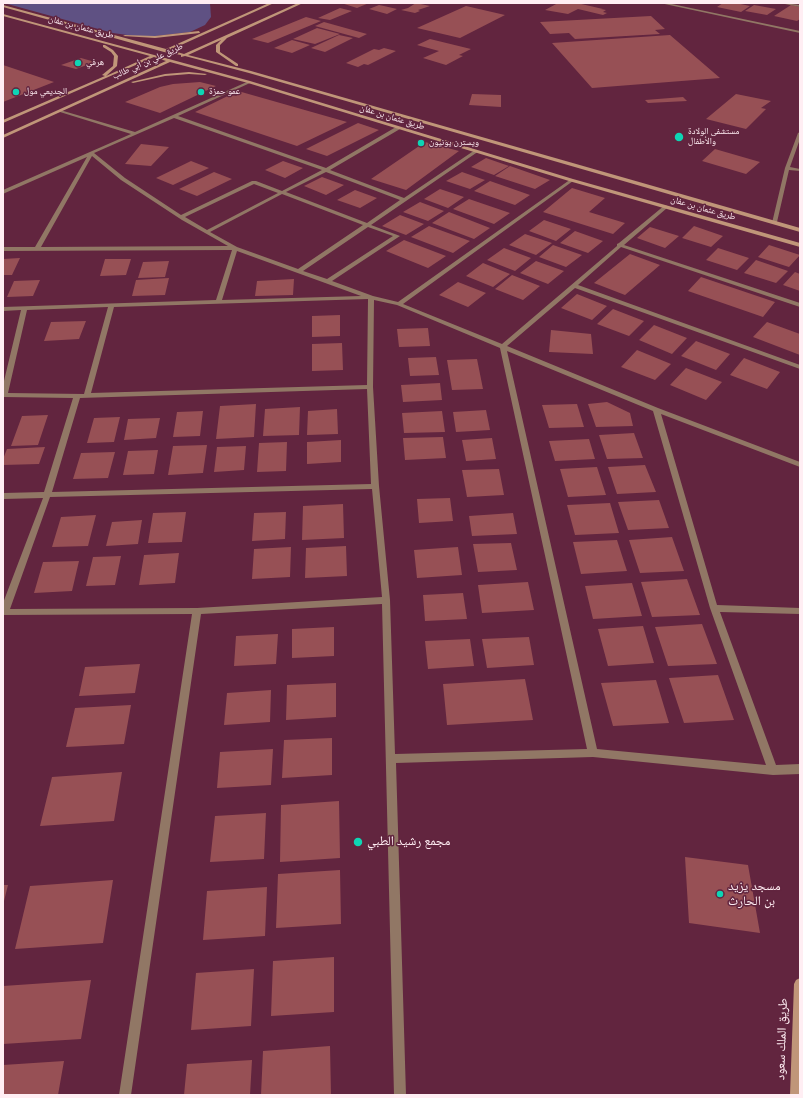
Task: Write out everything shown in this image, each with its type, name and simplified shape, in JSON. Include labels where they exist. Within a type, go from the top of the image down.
[{"type":"main road","name":"طريق علي بن أبي طالب","points":[[3,122],[272,3]]},
{"type":"main road","name":"طريق علي بن أبي طالب","points":[[3,138],[236,31],[301,3]]},
{"type":"main road","name":"طريق عثمان بن عفان","points":[[3,6],[166,51],[250,72],[800,230]]},
{"type":"main road","name":"طريق عثمان بن عفان","points":[[3,15],[249,82],[571,180],[800,245]]},
{"type":"main road","points":[[103,34],[155,37],[198,33],[213,29]]},
{"type":"main road","points":[[236,31],[218,44],[218,52],[229,61],[250,72]]},
{"type":"main road","points":[[91,39],[112,51],[116,56],[115,66],[95,82]]},
{"type":"main road","points":[[98,94],[126,83],[165,75],[189,73],[227,76]]},
{"type":"main road","name":"طريق الملك سعود","points":[[796,1095],[800,984]]},
{"type":"street","points":[[662,3],[800,32]]},
{"type":"street","points":[[786,3],[800,6]]},
{"type":"street","points":[[3,192],[91,154],[249,82]]},
{"type":"street","points":[[62,111],[135,134]]},
{"type":"street","points":[[174,116],[326,170],[404,200]]},
{"type":"street","points":[[206,232],[326,170],[398,128]]},
{"type":"street","points":[[774,222],[786,168],[800,133]]},
{"type":"street","points":[[299,271],[477,151]]},
{"type":"street","points":[[91,154],[123,179],[181,217],[235,248],[371,297],[398,304],[656,410],[800,465]]},
{"type":"street","points":[[36,249],[91,154]]},
{"type":"street","points":[[786,168],[800,170]]},
{"type":"street","points":[[398,304],[571,180]]},
{"type":"street","points":[[181,217],[254,182],[397,236],[328,281]]},
{"type":"street","points":[[503,346],[665,207]]},
{"type":"street","points":[[619,245],[800,305]]},
{"type":"street","points":[[3,250],[235,248]]},
{"type":"street","points":[[218,302],[235,248]]},
{"type":"street","points":[[573,285],[800,367]]},
{"type":"street","points":[[3,309],[111,307],[371,297]]},
{"type":"street","points":[[371,297],[370,388],[375,486],[386,600],[400,1095]]},
{"type":"street","points":[[87,395],[111,307]]},
{"type":"street","points":[[24,309],[4,395],[77,396],[370,388]]},
{"type":"street","points":[[503,346],[593,753]]},
{"type":"street","points":[[77,396],[47,496],[3,612],[197,611],[386,600]]},
{"type":"street","points":[[656,410],[714,608],[773,770]]},
{"type":"street","points":[[3,496],[375,486]]},
{"type":"street","points":[[714,608],[800,611]]},
{"type":"street","points":[[125,1095],[197,611]]},
{"type":"street","points":[[391,759],[593,753],[773,770],[800,769]]},
{"type":"shaded area","points":[[4,3],[210,3],[211,17],[205,25],[190,32],[156,36],[134,36],[113,33]]},
{"type":"building","points":[[341,3],[369,3],[357,8]]},
{"type":"building","points":[[416,3],[430,6],[418,10],[420,11],[415,13],[401,10],[408,8]]},
{"type":"building","points":[[558,3],[577,3],[606,10],[603,12],[607,13],[603,15],[578,9],[568,14],[545,10]]},
{"type":"building","points":[[723,3],[736,3],[750,6],[741,12],[717,7]]},
{"type":"building","points":[[379,5],[397,9],[387,14],[369,9]]},
{"type":"building","points":[[754,5],[776,9],[767,15],[745,11]]},
{"type":"building","points":[[791,5],[800,7],[800,19],[797,21],[774,16]]},
{"type":"building","points":[[466,6],[505,15],[460,38],[417,28]]},
{"type":"building","points":[[340,8],[352,11],[330,20],[318,18]]},
{"type":"building","points":[[651,16],[665,29],[655,30],[660,34],[575,39],[569,33],[550,34],[540,22]]},
{"type":"building","points":[[306,17],[321,21],[268,43],[252,39]]},
{"type":"building","points":[[324,22],[367,34],[359,38],[315,26]]},
{"type":"building","points":[[317,28],[340,34],[315,44],[293,39]]},
{"type":"building","points":[[339,35],[353,38],[325,52],[311,48]]},
{"type":"building","points":[[670,35],[720,78],[592,88],[552,43]]},
{"type":"building","points":[[430,39],[471,49],[459,55],[463,56],[446,65],[423,58],[439,51],[417,45]]},
{"type":"building","points":[[292,40],[310,45],[292,53],[274,48]]},
{"type":"building","points":[[384,48],[396,51],[368,65],[364,64],[358,67],[346,63],[374,49],[379,50]]},
{"type":"building","name":"هرفي","points":[[81,58],[95,62],[76,69],[61,65]]},
{"type":"building","name":"الجديعي مول","points":[[3,65],[54,82],[3,102]]},
{"type":"building","points":[[200,82],[216,86],[160,113],[125,102],[160,87],[173,84]]},
{"type":"building","points":[[238,91],[347,122],[297,146],[195,112]]},
{"type":"building","points":[[472,94],[501,95],[501,107],[469,105]]},
{"type":"building","points":[[736,94],[771,101],[761,108],[766,109],[746,129],[706,119]]},
{"type":"building","points":[[683,97],[687,101],[648,103],[645,100]]},
{"type":"building","points":[[358,123],[379,130],[327,156],[306,149]]},
{"type":"building","points":[[425,142],[459,151],[406,190],[371,179]]},
{"type":"building","points":[[141,144],[169,147],[151,166],[125,164]]},
{"type":"building","points":[[715,149],[760,162],[746,174],[702,161]]},
{"type":"building","points":[[486,158],[509,166],[494,175],[471,167]]},
{"type":"building","points":[[191,161],[209,168],[173,185],[156,178]]},
{"type":"building","points":[[283,161],[303,168],[285,178],[265,170]]},
{"type":"building","points":[[510,166],[550,180],[535,189],[495,176]]},
{"type":"building","points":[[214,172],[232,179],[197,196],[179,189]]},
{"type":"building","points":[[462,172],[485,180],[470,189],[446,181]]},
{"type":"building","points":[[322,177],[344,185],[326,195],[304,186]]},
{"type":"building","points":[[490,181],[530,195],[515,205],[474,191]]},
{"type":"building","points":[[572,188],[605,198],[589,212],[625,223],[613,234],[543,212]]},
{"type":"building","points":[[440,189],[464,197],[448,208],[424,199]]},
{"type":"building","points":[[355,190],[377,198],[360,208],[337,200]]},
{"type":"building","points":[[469,199],[510,213],[494,224],[453,209]]},
{"type":"building","points":[[420,202],[444,211],[428,221],[403,212]]},
{"type":"building","points":[[449,212],[490,228],[474,239],[432,223]]},
{"type":"building","points":[[400,215],[424,224],[406,235],[382,226]]},
{"type":"building","points":[[544,220],[571,229],[556,241],[529,231]]},
{"type":"building","points":[[429,226],[470,241],[453,253],[411,237]]},
{"type":"building","points":[[694,226],[723,236],[711,247],[682,238]]},
{"type":"building","points":[[650,227],[679,236],[665,248],[637,238]]},
{"type":"building","points":[[575,231],[603,241],[588,253],[560,243]]},
{"type":"building","points":[[525,234],[552,243],[536,255],[509,245]]},
{"type":"building","points":[[404,240],[446,256],[428,268],[386,251]]},
{"type":"building","points":[[553,245],[582,255],[566,267],[539,257]]},
{"type":"building","points":[[769,245],[800,255],[789,267],[758,257]]},
{"type":"building","points":[[504,248],[531,258],[515,271],[487,260]]},
{"type":"building","points":[[718,248],[749,258],[737,270],[706,260]]},
{"type":"building","points":[[630,254],[660,265],[625,295],[594,283]]},
{"type":"building","points":[[20,258],[12,275],[3,275],[3,259]]},
{"type":"building","points":[[105,259],[131,259],[126,275],[100,276]]},
{"type":"building","points":[[756,260],[788,271],[776,283],[744,273]]},
{"type":"building","points":[[169,261],[165,277],[138,278],[143,262]]},
{"type":"building","points":[[536,261],[564,271],[548,284],[520,273]]},
{"type":"building","points":[[483,263],[510,274],[493,287],[466,276]]},
{"type":"building","points":[[795,272],[800,274],[800,291],[783,285]]},
{"type":"building","points":[[512,275],[540,286],[523,300],[495,289]]},
{"type":"building","points":[[701,277],[775,302],[763,317],[688,291]]},
{"type":"building","points":[[169,278],[165,295],[132,296],[136,280]]},
{"type":"building","points":[[294,279],[293,295],[255,296],[257,281]]},
{"type":"building","points":[[40,280],[33,296],[7,297],[14,281]]},
{"type":"building","points":[[458,282],[486,293],[468,307],[439,295]]},
{"type":"building","points":[[577,294],[607,306],[592,320],[561,308]]},
{"type":"building","points":[[613,309],[644,321],[629,336],[597,324]]},
{"type":"building","points":[[340,315],[340,336],[312,337],[312,316]]},
{"type":"building","points":[[86,321],[79,339],[44,341],[51,322]]},
{"type":"building","points":[[767,322],[800,334],[800,355],[753,337]]},
{"type":"building","points":[[654,325],[687,338],[672,354],[639,340]]},
{"type":"building","points":[[428,328],[430,346],[399,347],[397,329]]},
{"type":"building","points":[[551,330],[591,334],[593,354],[549,352]]},
{"type":"building","points":[[696,341],[730,354],[716,370],[681,356]]},
{"type":"building","points":[[342,343],[343,370],[312,371],[312,344]]},
{"type":"building","points":[[637,350],[671,364],[655,380],[621,367]]},
{"type":"building","points":[[436,357],[439,375],[410,376],[408,358]]},
{"type":"building","points":[[744,358],[780,372],[767,389],[730,375]]},
{"type":"building","points":[[477,359],[483,389],[452,390],[447,360]]},
{"type":"building","points":[[686,368],[722,382],[706,400],[670,385]]},
{"type":"building","points":[[440,383],[442,400],[403,402],[401,385]]},
{"type":"building","points":[[607,402],[630,413],[633,426],[596,427],[588,404]]},
{"type":"building","points":[[256,404],[254,437],[216,439],[220,406]]},
{"type":"building","points":[[577,404],[584,427],[549,428],[542,405]]},
{"type":"building","points":[[300,407],[299,435],[263,436],[265,409]]},
{"type":"building","points":[[337,409],[338,434],[307,435],[308,411]]},
{"type":"building","points":[[486,410],[490,430],[456,432],[453,412]]},
{"type":"building","points":[[203,411],[200,436],[173,437],[177,412]]},
{"type":"building","points":[[442,411],[445,432],[404,433],[402,413]]},
{"type":"building","points":[[48,415],[38,445],[11,446],[22,416]]},
{"type":"building","points":[[120,417],[114,442],[87,443],[94,418]]},
{"type":"building","points":[[160,418],[156,438],[124,440],[128,419]]},
{"type":"building","points":[[634,433],[643,458],[607,459],[599,435]]},
{"type":"building","points":[[443,437],[446,458],[405,460],[403,438]]},
{"type":"building","points":[[492,438],[496,459],[466,461],[462,440]]},
{"type":"building","points":[[589,439],[595,459],[555,461],[549,441]]},
{"type":"building","points":[[341,440],[341,462],[307,464],[307,442]]},
{"type":"building","points":[[287,442],[286,471],[257,472],[259,443]]},
{"type":"building","points":[[207,445],[203,473],[168,475],[173,446]]},
{"type":"building","points":[[246,446],[244,470],[214,472],[217,447]]},
{"type":"building","points":[[45,447],[39,464],[3,465],[3,459],[7,449]]},
{"type":"building","points":[[158,450],[154,474],[123,475],[128,451]]},
{"type":"building","points":[[115,452],[108,478],[73,479],[81,453]]},
{"type":"building","points":[[645,465],[656,492],[617,494],[608,467]]},
{"type":"building","points":[[597,467],[606,495],[568,497],[560,469]]},
{"type":"building","points":[[499,469],[504,495],[467,497],[462,470]]},
{"type":"building","points":[[450,498],[453,521],[419,523],[417,499]]},
{"type":"building","points":[[659,500],[669,528],[628,530],[618,502]]},
{"type":"building","points":[[610,503],[619,533],[575,535],[567,505]]},
{"type":"building","points":[[343,504],[344,538],[302,540],[303,506]]},
{"type":"building","points":[[186,512],[182,542],[148,543],[153,513]]},
{"type":"building","points":[[286,512],[285,539],[252,541],[254,513]]},
{"type":"building","points":[[513,513],[517,534],[472,536],[469,516]]},
{"type":"building","points":[[96,515],[88,546],[52,547],[61,517]]},
{"type":"building","points":[[142,520],[138,544],[106,546],[112,522]]},
{"type":"building","points":[[672,537],[684,571],[640,573],[629,540]]},
{"type":"building","points":[[617,540],[627,571],[581,574],[573,542]]},
{"type":"building","points":[[511,543],[517,570],[478,572],[473,544]]},
{"type":"building","points":[[346,546],[347,576],[305,578],[306,548]]},
{"type":"building","points":[[291,547],[290,577],[252,579],[254,549]]},
{"type":"building","points":[[458,547],[462,575],[417,578],[414,550]]},
{"type":"building","points":[[179,553],[175,583],[139,585],[144,555]]},
{"type":"building","points":[[121,556],[115,585],[86,586],[93,557]]},
{"type":"building","points":[[79,561],[72,591],[34,593],[43,562]]},
{"type":"building","points":[[687,579],[700,615],[652,617],[641,582]]},
{"type":"building","points":[[528,582],[534,610],[482,613],[478,585]]},
{"type":"building","points":[[632,583],[642,616],[593,619],[585,586]]},
{"type":"building","points":[[463,593],[467,619],[425,621],[423,595]]},
{"type":"building","points":[[702,624],[717,664],[668,666],[655,627]]},
{"type":"building","points":[[643,626],[654,663],[608,666],[598,629]]},
{"type":"building","points":[[334,627],[334,656],[292,658],[292,629]]},
{"type":"building","points":[[278,634],[276,664],[234,666],[236,636]]},
{"type":"building","points":[[529,637],[534,665],[487,668],[482,639]]},
{"type":"building","points":[[470,639],[474,666],[428,669],[425,641]]},
{"type":"building","points":[[140,664],[135,693],[79,696],[85,667]]},
{"type":"building","points":[[718,675],[734,720],[684,723],[669,678]]},
{"type":"building","points":[[525,679],[533,720],[447,725],[443,684]]},
{"type":"building","points":[[656,680],[669,723],[613,726],[601,683]]},
{"type":"building","points":[[336,683],[336,717],[286,720],[287,685]]},
{"type":"building","points":[[271,690],[270,722],[224,725],[227,693]]},
{"type":"building","points":[[131,705],[124,744],[66,747],[75,708]]},
{"type":"building","points":[[332,738],[332,775],[282,778],[284,740]]},
{"type":"building","points":[[273,749],[271,785],[217,788],[220,752]]},
{"type":"building","points":[[122,772],[114,821],[40,826],[52,777]]},
{"type":"building","points":[[339,801],[340,858],[280,862],[281,805]]},
{"type":"building","points":[[266,813],[264,859],[210,862],[215,816]]},
{"type":"building","name":"مسجد يزيد بن الحارث","points":[[685,857],[748,865],[760,933],[689,923]]},
{"type":"building","points":[[340,870],[341,924],[276,928],[278,874]]},
{"type":"building","points":[[113,880],[103,943],[15,949],[30,886]]},
{"type":"building","points":[[3,885],[8,885],[4,901],[3,901]]},
{"type":"building","points":[[267,887],[265,936],[203,940],[207,891]]},
{"type":"building","points":[[334,957],[334,1012],[271,1016],[273,961]]},
{"type":"building","points":[[254,969],[251,1026],[191,1030],[196,973]]},
{"type":"building","points":[[91,980],[81,1039],[3,1044],[3,986]]},
{"type":"building","points":[[330,1046],[331,1095],[261,1095],[263,1051]]},
{"type":"building","points":[[252,1060],[250,1095],[184,1095],[187,1064]]},
{"type":"building","points":[[64,1061],[58,1095],[3,1095],[3,1065]]},
{"type":"place","name":"هرفي","points":[[78,63]]},
{"type":"place","name":"الجديعي مول","points":[[16,92]]},
{"type":"place","name":"عمو حمزة","points":[[201,92]]},
{"type":"place","name":"مستشفى الولادة والأطفال","points":[[679,137]]},
{"type":"place","name":"ويسترن يونيون","points":[[421,143]]},
{"type":"place","name":"مجمع رشيد الطبي","points":[[358,842]]},
{"type":"place","name":"مسجد يزيد بن الحارث","points":[[720,894]]}]
